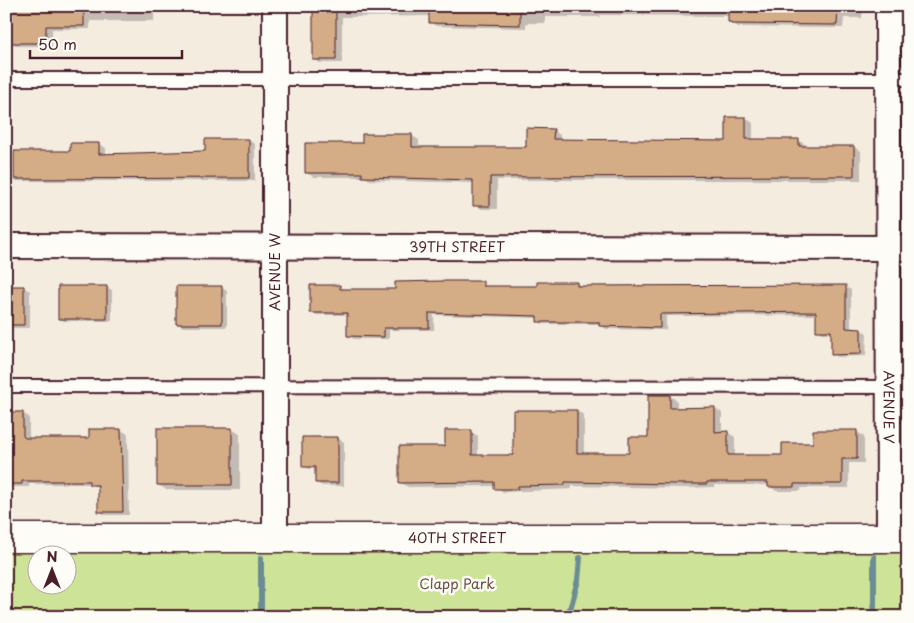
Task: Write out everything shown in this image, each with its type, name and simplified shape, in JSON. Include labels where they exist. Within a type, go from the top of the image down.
[{"type":"street","name":"AVENUE W","points":[[275,6],[275,538]]},
{"type":"street","name":"AVENUE V","points":[[888,6],[898,79],[898,538]]},
{"type":"street","name":"39TH STREET","points":[[6,246],[898,248]]},
{"type":"street","name":"40TH STREET","points":[[6,538],[898,538]]},
{"type":"lane","points":[[6,79],[898,79]]},
{"type":"lane","points":[[6,386],[898,387]]},
{"type":"green space","name":"Clapp Park","points":[[6,552],[28,552],[28,596],[78,596],[78,552],[908,552],[908,617],[6,617]]},
{"type":"building","points":[[11,6],[84,6],[84,26],[46,26],[46,43],[11,43]]},
{"type":"building","points":[[313,6],[336,6],[336,60],[313,60]]},
{"type":"building","points":[[429,6],[520,6],[520,25],[429,23]]},
{"type":"building","points":[[728,6],[838,6],[837,25],[731,24],[731,22],[728,22]]},
{"type":"building","points":[[726,117],[746,117],[746,139],[799,139],[799,146],[854,146],[854,176],[490,177],[490,206],[473,206],[473,180],[362,177],[362,173],[305,173],[305,143],[362,143],[362,134],[412,134],[412,147],[526,147],[526,128],[554,129],[553,139],[726,141]]},
{"type":"building","points":[[205,139],[249,139],[249,178],[14,179],[14,151],[70,151],[70,143],[99,143],[99,154],[205,151]]},
{"type":"building","points":[[483,281],[483,286],[537,286],[537,282],[577,282],[577,286],[846,285],[846,328],[861,329],[861,354],[831,355],[831,331],[816,331],[816,312],[660,314],[660,328],[599,326],[599,322],[537,322],[537,316],[429,313],[429,328],[384,328],[384,337],[347,336],[347,313],[310,313],[310,285],[340,285],[340,289],[395,289],[395,282]]},
{"type":"building","points":[[6,286],[24,286],[24,325],[6,325]]},
{"type":"building","points":[[58,286],[107,286],[107,319],[58,319]]},
{"type":"building","points":[[176,286],[222,286],[222,324],[176,324]]},
{"type":"building","points":[[648,395],[670,395],[670,408],[715,407],[715,432],[728,431],[728,455],[782,455],[782,443],[813,443],[813,430],[857,430],[857,459],[842,459],[842,484],[794,484],[794,487],[768,487],[768,482],[678,484],[565,482],[565,485],[518,486],[518,489],[494,489],[494,482],[399,483],[399,446],[445,446],[445,430],[472,430],[472,455],[513,455],[513,410],[577,410],[577,453],[629,453],[629,437],[648,437]]},
{"type":"building","points":[[6,412],[23,412],[23,436],[25,438],[89,438],[89,429],[121,429],[123,512],[98,512],[98,485],[89,485],[89,481],[22,481],[22,484],[6,484]]},
{"type":"building","points":[[157,428],[232,428],[232,485],[157,485]]},
{"type":"building","points":[[302,437],[338,437],[338,483],[315,483],[315,467],[302,467]]},
{"type":"waterway","points":[[874,557],[874,617]]},
{"type":"waterway","points":[[261,558],[261,617]]},
{"type":"waterway","points":[[568,617],[578,580],[580,558]]}]
